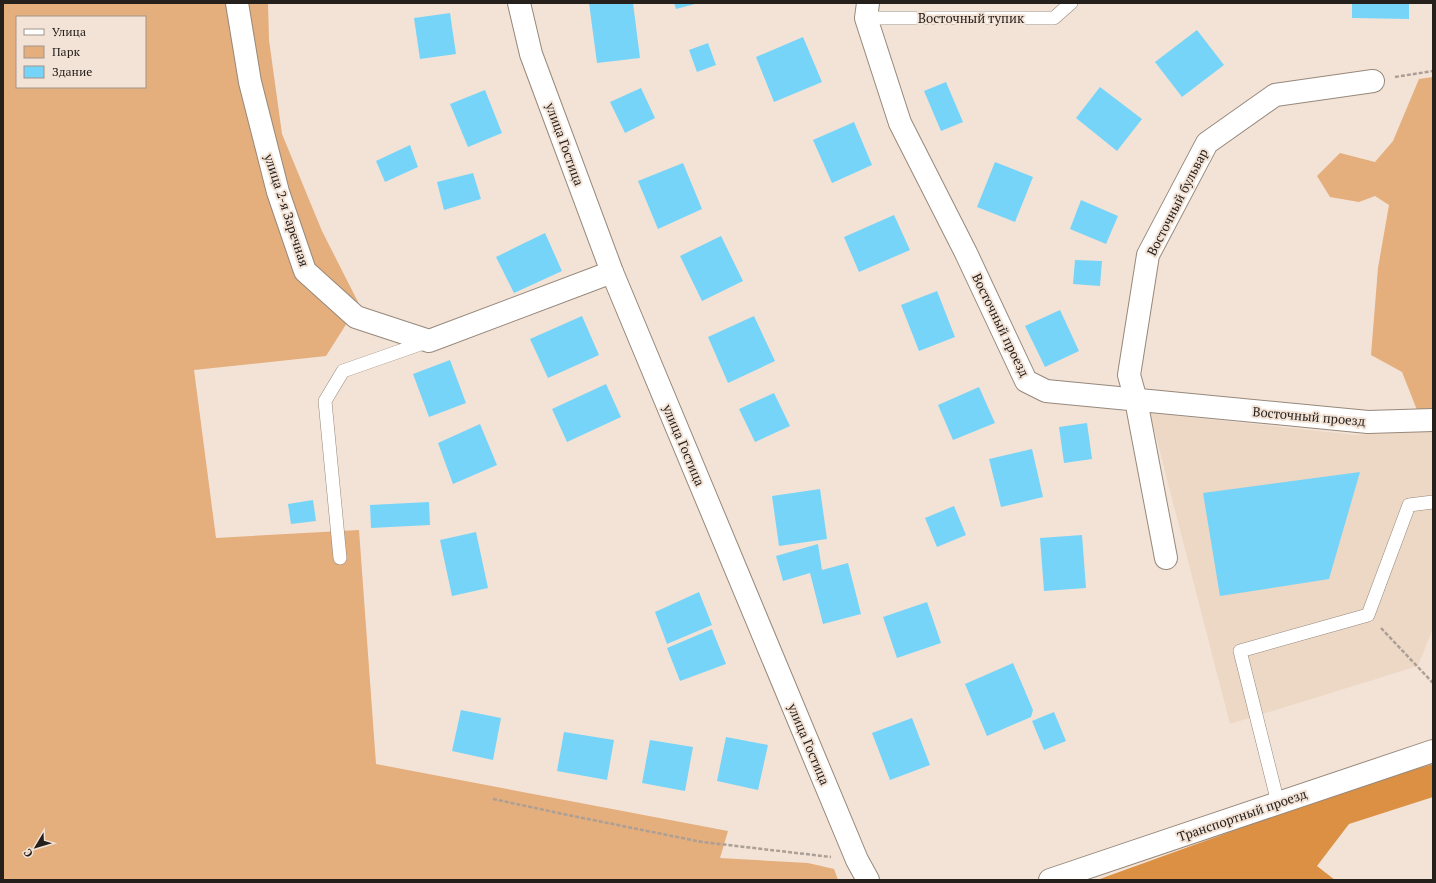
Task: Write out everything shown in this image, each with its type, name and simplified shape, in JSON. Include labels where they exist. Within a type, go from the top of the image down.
[{"type":"street","name":"улица 2-я Заречная","points":[[237,3],[250,82],[278,192],[306,271],[356,317],[429,341]]},
{"type":"street","name":"улица Гостица","points":[[519,3],[531,54],[612,272],[857,860],[868,880]]},
{"type":"street","name":"Восточный проезд","points":[[867,10],[900,123],[966,253],[1026,381],[1046,391],[1136,400],[1368,422],[1433,420]]},
{"type":"street","name":"Восточный бульвар","points":[[1166,558],[1136,400],[1129,375],[1148,255],[1207,143],[1275,95],[1373,81]]},
{"type":"street","points":[[429,341],[612,272]]},
{"type":"street","name":"Транспортный проезд","points":[[1050,880],[1433,751]]},
{"type":"lane","name":"Восточный тупик","points":[[867,10],[1054,18],[1070,3]]},
{"type":"lane","points":[[340,558],[325,401],[343,371],[429,341]]},
{"type":"lane","points":[[1278,803],[1240,651],[1368,615],[1409,505],[1433,502]]},
{"type":"path","points":[[1373,81],[1433,71]]},
{"type":"path","points":[[1368,615],[1433,683]]},
{"type":"path","points":[[493,799],[702,842],[857,860]]},
{"type":"shaded area","points":[[1150,413],[1356,435],[1433,430],[1433,628],[1418,666],[1230,724]]},
{"type":"shaded area","points":[[1433,764],[1433,797],[1349,824],[1317,866],[1335,880],[1097,880],[1349,789]]},
{"type":"green space","points":[[3,3],[268,3],[269,40],[282,134],[322,231],[359,304],[326,356],[194,370],[216,538],[359,530],[376,764],[728,831],[720,858],[808,863],[834,869],[838,880],[3,880]]},
{"type":"green space","points":[[1433,77],[1433,408],[1417,410],[1402,372],[1371,355],[1378,268],[1389,205],[1375,196],[1359,202],[1330,197],[1317,176],[1340,153],[1375,162],[1393,141],[1419,79]]},
{"type":"building","points":[[589,3],[633,3],[640,58],[597,63]]},
{"type":"building","points":[[674,3],[695,3],[695,4],[676,9]]},
{"type":"building","points":[[1352,3],[1409,3],[1409,19],[1352,18]]},
{"type":"building","points":[[450,13],[456,54],[420,59],[414,18]]},
{"type":"building","points":[[1197,30],[1224,65],[1182,97],[1155,62]]},
{"type":"building","points":[[803,37],[822,82],[774,102],[756,57]]},
{"type":"building","points":[[708,43],[716,65],[697,72],[689,50]]},
{"type":"building","points":[[946,82],[963,122],[941,131],[924,91]]},
{"type":"building","points":[[1100,87],[1142,119],[1117,151],[1076,118]]},
{"type":"building","points":[[641,88],[655,118],[625,133],[610,102]]},
{"type":"building","points":[[485,90],[502,133],[468,147],[450,104]]},
{"type":"building","points":[[854,122],[872,165],[832,183],[813,140]]},
{"type":"building","points":[[410,145],[418,167],[385,182],[376,161]]},
{"type":"building","points":[[995,162],[1033,177],[1015,222],[977,207]]},
{"type":"building","points":[[683,163],[702,209],[658,229],[638,181]]},
{"type":"building","points":[[473,173],[481,199],[444,210],[437,182]]},
{"type":"building","points":[[1081,200],[1118,216],[1106,244],[1070,229]]},
{"type":"building","points":[[894,215],[910,250],[859,272],[844,237]]},
{"type":"building","points":[[545,233],[562,271],[514,293],[496,257]]},
{"type":"building","points":[[721,236],[743,281],[702,301],[680,256]]},
{"type":"building","points":[[1075,260],[1102,261],[1100,286],[1073,284]]},
{"type":"building","points":[[937,291],[955,337],[919,351],[901,305]]},
{"type":"building","points":[[1060,310],[1079,351],[1045,367],[1025,326]]},
{"type":"building","points":[[582,316],[599,355],[548,378],[530,339]]},
{"type":"building","points":[[754,316],[775,361],[728,383],[708,337]]},
{"type":"building","points":[[450,360],[466,403],[429,417],[413,374]]},
{"type":"building","points":[[606,384],[621,417],[567,442],[552,409]]},
{"type":"building","points":[[979,387],[995,423],[953,440],[938,405]]},
{"type":"building","points":[[774,393],[790,426],[755,442],[739,409]]},
{"type":"building","points":[[1087,423],[1092,459],[1064,463],[1059,427]]},
{"type":"building","points":[[480,424],[497,465],[453,484],[438,443]]},
{"type":"building","points":[[1032,449],[1043,497],[1001,507],[989,459]]},
{"type":"building","points":[[1360,472],[1329,579],[1220,596],[1203,493]]},
{"type":"building","points":[[820,489],[827,539],[779,546],[772,496]]},
{"type":"building","points":[[313,500],[316,521],[291,524],[288,504]]},
{"type":"building","points":[[429,502],[430,525],[371,528],[370,505]]},
{"type":"building","points":[[954,506],[966,535],[937,547],[925,518]]},
{"type":"building","points":[[476,532],[488,588],[452,596],[440,540]]},
{"type":"building","points":[[1082,535],[1086,588],[1044,591],[1040,538]]},
{"type":"building","points":[[818,544],[822,570],[848,563],[861,614],[823,624],[810,573],[783,581],[776,556]]},
{"type":"building","points":[[699,592],[712,625],[667,644],[655,612]]},
{"type":"building","points":[[927,602],[941,643],[897,658],[883,617]]},
{"type":"building","points":[[712,629],[726,664],[680,681],[667,648]]},
{"type":"building","points":[[1013,663],[1033,710],[1031,717],[987,736],[965,684]]},
{"type":"building","points":[[461,710],[501,718],[493,760],[452,751]]},
{"type":"building","points":[[1054,712],[1066,741],[1044,750],[1032,721]]},
{"type":"building","points":[[912,718],[930,765],[890,780],[872,733]]},
{"type":"building","points":[[564,732],[614,740],[607,780],[557,771]]},
{"type":"building","points":[[726,737],[768,745],[758,790],[717,781]]},
{"type":"building","points":[[650,740],[693,747],[685,791],[642,783]]}]
